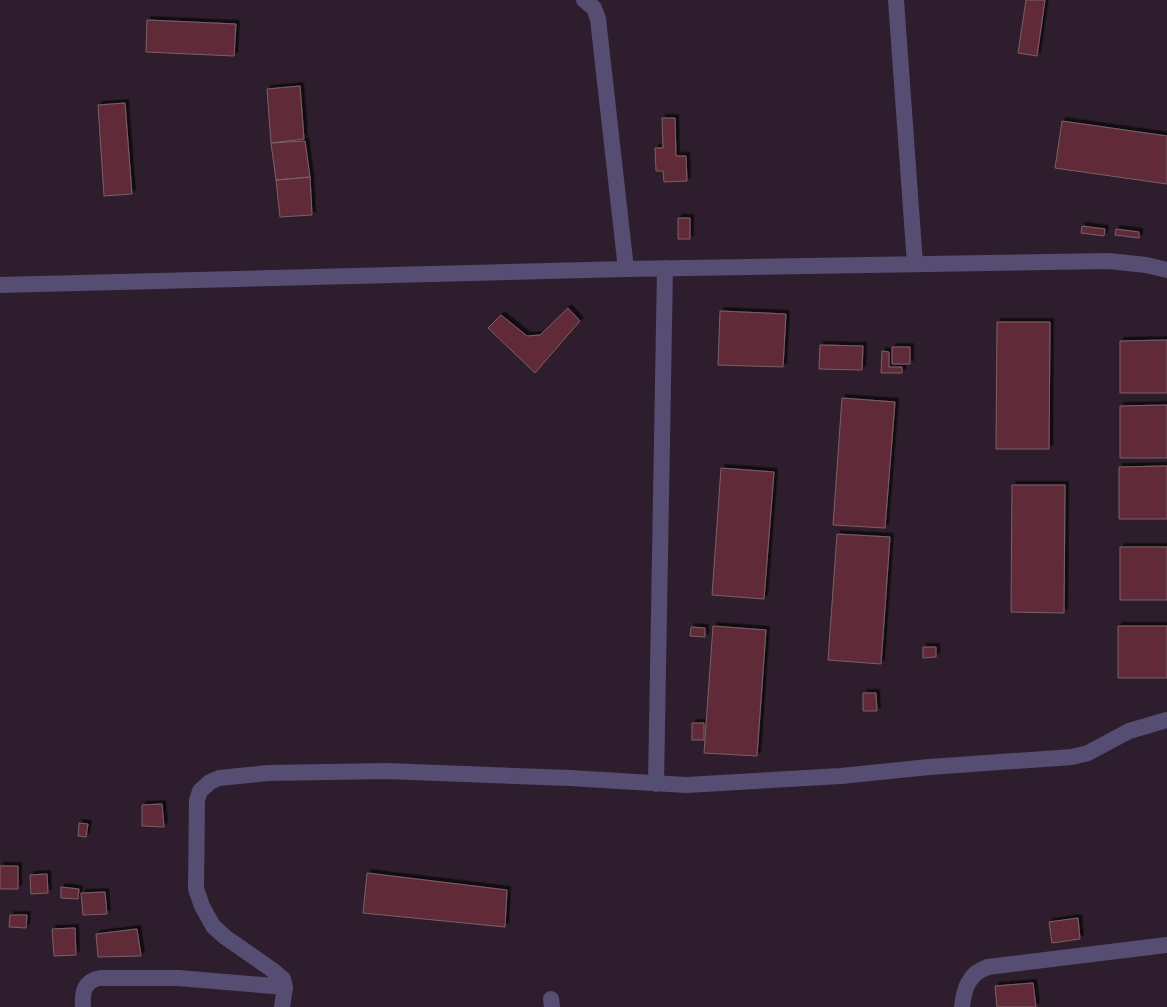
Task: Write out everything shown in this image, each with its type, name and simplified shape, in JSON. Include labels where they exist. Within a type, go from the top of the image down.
[{"type":"street","points":[[584,0],[594,8],[598,19],[626,269]]},
{"type":"street","points":[[896,0],[915,264]]},
{"type":"street","points":[[0,285],[665,268],[1109,261],[1146,265],[1167,270]]},
{"type":"street","points":[[656,784],[665,268]]},
{"type":"street","points":[[282,1007],[285,987],[283,979],[271,969],[242,950],[213,926],[202,906],[196,889],[196,810],[200,791],[210,782],[219,778],[268,772],[386,771],[570,778],[686,785],[841,776],[929,767],[1072,757],[1088,753],[1129,731],[1167,720]]},
{"type":"street","points":[[962,1007],[964,993],[972,975],[988,967],[1167,945]]},
{"type":"street","points":[[84,1007],[84,987],[91,980],[100,978],[178,978],[285,987]]},
{"type":"building","points":[[1026,0],[1045,0],[1037,56],[1018,53]]},
{"type":"building","points":[[147,20],[236,24],[234,56],[146,52]]},
{"type":"building","points":[[300,86],[304,139],[271,143],[267,89]]},
{"type":"building","points":[[125,103],[132,194],[104,196],[98,105]]},
{"type":"building","points":[[662,118],[675,118],[676,156],[686,156],[687,181],[664,182],[663,171],[656,171],[655,148],[663,148]]},
{"type":"building","points":[[1062,121],[1167,136],[1167,184],[1055,168]]},
{"type":"building","points":[[305,141],[310,177],[276,180],[271,143]]},
{"type":"building","points":[[310,177],[312,215],[280,217],[276,180]]},
{"type":"building","points":[[678,218],[690,218],[690,239],[678,239]]},
{"type":"building","points":[[1082,226],[1105,229],[1104,236],[1081,233]]},
{"type":"building","points":[[1116,229],[1139,232],[1139,238],[1115,235]]},
{"type":"building","points":[[568,308],[580,321],[535,373],[488,328],[501,315],[527,336],[540,335]]},
{"type":"building","points":[[720,311],[786,314],[783,367],[718,365]]},
{"type":"building","points":[[997,322],[1050,322],[1049,449],[996,449]]},
{"type":"building","points":[[1167,340],[1167,393],[1120,393],[1120,341]]},
{"type":"building","points":[[820,345],[863,346],[862,370],[819,369]]},
{"type":"building","points":[[892,347],[910,347],[910,364],[892,364]]},
{"type":"building","points":[[882,351],[889,352],[889,367],[902,367],[902,373],[881,373]]},
{"type":"building","points":[[842,398],[895,402],[885,528],[833,525]]},
{"type":"building","points":[[1167,405],[1167,458],[1120,458],[1120,406]]},
{"type":"building","points":[[1167,466],[1167,519],[1119,519],[1119,467]]},
{"type":"building","points":[[721,468],[774,472],[764,599],[712,595]]},
{"type":"building","points":[[1012,485],[1065,485],[1064,613],[1011,612]]},
{"type":"building","points":[[837,534],[890,537],[881,664],[828,660]]},
{"type":"building","points":[[1120,547],[1167,547],[1167,600],[1120,600]]},
{"type":"building","points":[[713,626],[766,630],[757,756],[704,753]]},
{"type":"building","points":[[1118,626],[1167,626],[1167,678],[1118,678]]},
{"type":"building","points":[[691,627],[705,628],[705,637],[690,636]]},
{"type":"building","points":[[923,647],[936,647],[936,657],[923,658]]},
{"type":"building","points":[[863,693],[876,693],[877,711],[863,711]]},
{"type":"building","points":[[692,723],[704,723],[704,740],[692,740]]},
{"type":"building","points":[[162,804],[164,827],[142,826],[142,805]]},
{"type":"building","points":[[79,823],[88,824],[86,837],[78,836]]},
{"type":"building","points":[[0,866],[18,866],[18,889],[0,889]]},
{"type":"building","points":[[367,873],[507,890],[505,927],[363,913]]},
{"type":"building","points":[[47,874],[48,893],[31,894],[30,875]]},
{"type":"building","points":[[61,887],[79,889],[78,899],[61,898]]},
{"type":"building","points":[[105,892],[107,914],[83,915],[81,893]]},
{"type":"building","points":[[10,915],[27,915],[26,928],[9,927]]},
{"type":"building","points":[[1078,918],[1080,939],[1052,943],[1049,922]]},
{"type":"building","points":[[75,928],[76,955],[54,956],[52,929]]},
{"type":"building","points":[[137,929],[141,956],[98,957],[96,934]]},
{"type":"building","points":[[1033,983],[1036,1007],[997,1007],[995,986]]}]
